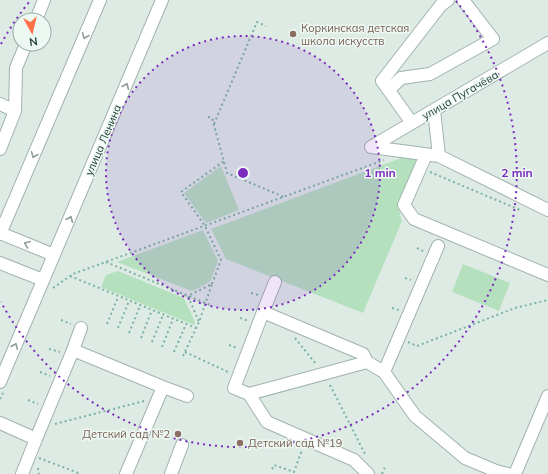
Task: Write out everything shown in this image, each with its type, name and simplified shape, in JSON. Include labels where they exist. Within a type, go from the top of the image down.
[{"type":"street","points":[[39,12],[44,0]]},
{"type":"street","points":[[54,255],[0,233],[100,0]]},
{"type":"street","name":"улица Ленина","points":[[0,382],[47,285],[54,255],[162,0]]},
{"type":"street","points":[[412,123],[382,81],[441,5],[448,0]]},
{"type":"street","points":[[389,90],[401,78],[430,74],[493,39],[463,0]]},
{"type":"street","name":"улица Пугачёва","points":[[426,155],[371,147],[548,43]]},
{"type":"street","points":[[0,149],[15,111],[16,68],[23,52]]},
{"type":"street","points":[[0,104],[15,111]]},
{"type":"street","points":[[434,110],[439,156]]},
{"type":"street","points":[[548,210],[439,156],[426,155],[404,205],[414,219],[548,275]]},
{"type":"street","points":[[384,372],[438,246]]},
{"type":"street","points":[[0,263],[47,285]]},
{"type":"street","points":[[275,282],[234,388],[249,394],[267,422],[354,460],[366,472]]},
{"type":"street","points":[[263,312],[363,354],[367,362],[384,372],[415,416],[465,458],[496,471],[508,474]]},
{"type":"street","points":[[22,474],[81,328]]},
{"type":"street","points":[[73,350],[161,392],[187,396]]},
{"type":"street","points":[[249,394],[367,362]]},
{"type":"street","points":[[126,474],[161,392]]},
{"type":"street","points":[[515,474],[548,396]]},
{"type":"street","points":[[0,423],[36,439]]},
{"type":"street","points":[[171,474],[182,445]]},
{"type":"path","points":[[214,125],[257,22],[266,26]]},
{"type":"path","points":[[208,117],[212,118],[227,173],[284,197]]},
{"type":"path","points":[[47,285],[73,274],[390,158]]},
{"type":"path","points":[[184,356],[221,260],[205,226],[181,192],[224,161]]},
{"type":"path","points":[[420,168],[520,210]]},
{"type":"path","points":[[106,262],[210,306]]},
{"type":"path","points":[[70,276],[196,328]]},
{"type":"path","points":[[188,296],[212,284]]},
{"type":"path","points":[[188,296],[198,322]]},
{"type":"path","points":[[107,324],[118,297]]},
{"type":"path","points":[[399,338],[417,346],[515,308],[548,300]]},
{"type":"path","points":[[118,328],[130,301]]},
{"type":"path","points":[[129,333],[140,306]]},
{"type":"path","points":[[141,338],[152,310]]},
{"type":"path","points":[[152,342],[163,315]]},
{"type":"path","points":[[162,347],[174,319]]},
{"type":"path","points":[[174,352],[186,324]]},
{"type":"path","points":[[294,337],[324,374],[365,454],[366,472]]},
{"type":"path","points":[[185,352],[238,376]]},
{"type":"path","points":[[199,363],[200,359]]},
{"type":"path","points":[[41,428],[161,392]]},
{"type":"path","points":[[272,469],[274,464],[294,472],[306,439]]},
{"type":"path","points":[[36,457],[81,474]]},
{"type":"path","points":[[382,474],[385,467]]},
{"type":"green space","points":[[401,158],[417,158],[398,207],[402,221],[363,313],[226,259],[211,229]]},
{"type":"green space","points":[[221,166],[239,210],[206,223],[184,193]]},
{"type":"green space","points":[[203,230],[218,261],[210,282],[192,291],[117,262]]},
{"type":"green space","points":[[463,264],[510,283],[499,311],[452,292]]},
{"type":"green space","points":[[118,271],[184,298],[195,322],[194,325],[101,287],[106,275]]},
{"type":"place","name":"Коркинская детская школа искусств","points":[[293,34]]},
{"type":"place","name":"Детский сад №2","points":[[178,434]]},
{"type":"place","name":"Детский сад №19","points":[[240,443]]}]
